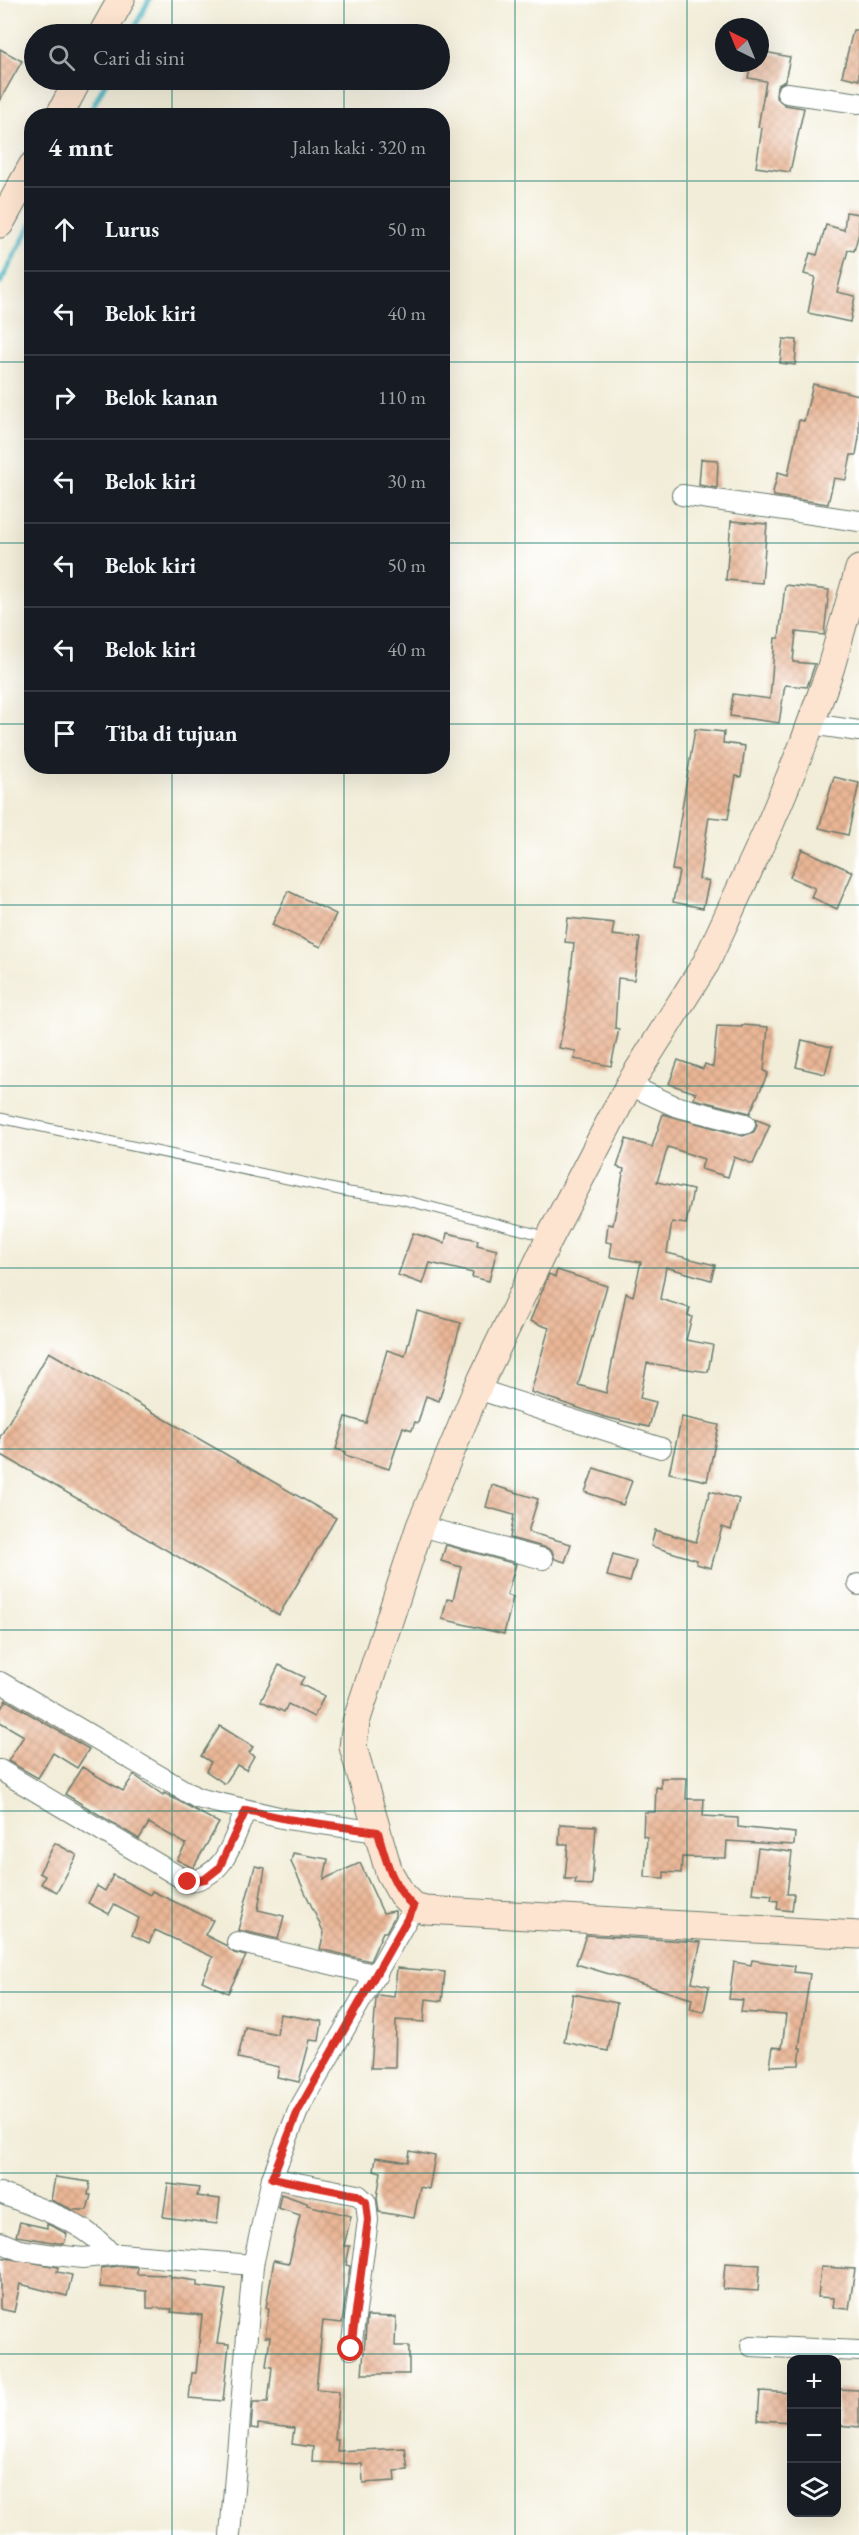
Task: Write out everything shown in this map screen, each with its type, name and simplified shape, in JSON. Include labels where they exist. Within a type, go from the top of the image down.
[{"type":"street","points":[[108,24],[121,0]]},
{"type":"street","points":[[63,108],[73,90]]},
{"type":"street","points":[[787,93],[859,104]]},
{"type":"street","points":[[0,224],[24,180]]},
{"type":"street","points":[[682,495],[859,521]]},
{"type":"street","points":[[859,569],[830,670],[810,724],[771,822],[706,963],[629,1085],[550,1237],[477,1389],[420,1526],[356,1722],[353,1747],[389,1872],[402,1895],[414,1907],[436,1911],[859,1935]]},
{"type":"street","points":[[810,724],[859,731]]},
{"type":"street","points":[[629,1085],[675,1106],[745,1124]]},
{"type":"street","points":[[477,1389],[660,1448]]},
{"type":"street","points":[[420,1526],[543,1559]]},
{"type":"street","points":[[0,1682],[197,1798],[287,1819],[378,1832]]},
{"type":"street","points":[[0,1770],[188,1882],[205,1879],[219,1868],[246,1810]]},
{"type":"street","points":[[230,2535],[253,2265],[272,2178],[298,2111],[414,1907]]},
{"type":"street","points":[[237,1942],[377,1975]]},
{"type":"street","points":[[272,2178],[357,2195],[366,2202],[368,2220],[351,2349]]},
{"type":"street","points":[[0,2193],[79,2226],[93,2235],[112,2255]]},
{"type":"street","points":[[0,2242],[19,2250],[56,2256],[83,2258],[112,2255],[253,2265]]},
{"type":"street","points":[[752,2346],[859,2351]]},
{"type":"lane","points":[[0,1118],[337,1190],[400,1199],[550,1237]]},
{"type":"building","points":[[853,30],[859,30],[859,80],[842,76]]},
{"type":"building","points":[[0,49],[22,61],[0,100]]},
{"type":"building","points":[[769,53],[790,57],[785,81],[777,86],[776,97],[785,105],[804,108],[790,172],[756,167],[762,128],[758,127],[766,81],[748,78],[749,72],[769,72]]},
{"type":"building","points":[[846,212],[859,214],[859,233],[854,251],[848,250],[837,292],[855,296],[850,322],[808,313],[815,277],[804,274],[810,253],[817,255],[826,225],[844,230]]},
{"type":"building","points":[[783,339],[797,340],[795,365],[780,363]]},
{"type":"building","points":[[813,384],[859,395],[859,438],[856,455],[851,455],[846,480],[834,478],[828,504],[774,496],[773,492],[778,472],[788,475],[799,420],[804,421]]},
{"type":"building","points":[[701,459],[718,460],[717,488],[699,485]]},
{"type":"building","points":[[731,521],[767,524],[762,583],[726,580]]},
{"type":"building","points":[[785,585],[829,590],[824,635],[796,632],[793,662],[815,664],[807,687],[785,685],[779,723],[730,716],[733,694],[770,699],[775,638],[779,638]]},
{"type":"building","points":[[695,729],[724,732],[723,743],[745,746],[741,777],[736,776],[728,819],[709,817],[699,879],[709,881],[703,908],[673,902],[679,871],[672,870]]},
{"type":"building","points":[[834,777],[859,783],[848,835],[819,828]]},
{"type":"building","points":[[802,849],[853,872],[837,909],[811,897],[815,888],[790,877]]},
{"type":"building","points":[[288,891],[336,914],[321,947],[272,925]]},
{"type":"building","points":[[568,918],[614,923],[612,935],[640,938],[634,980],[618,978],[615,1028],[619,1029],[611,1066],[574,1059],[576,1051],[559,1048],[567,1009],[574,943],[565,942]]},
{"type":"building","points":[[742,1025],[768,1027],[764,1071],[768,1073],[750,1113],[694,1099],[696,1093],[669,1084],[678,1060],[703,1069],[705,1064],[713,1067],[717,1026],[742,1027]]},
{"type":"building","points":[[802,1040],[832,1047],[825,1074],[796,1067]]},
{"type":"building","points":[[663,1114],[743,1136],[754,1132],[757,1126],[755,1119],[770,1125],[753,1164],[734,1157],[728,1177],[701,1169],[704,1159],[668,1147],[657,1182],[693,1190],[686,1224],[672,1222],[667,1253],[715,1265],[711,1280],[666,1267],[660,1299],[690,1308],[688,1315],[692,1317],[686,1340],[713,1345],[708,1372],[647,1363],[640,1398],[656,1402],[649,1427],[605,1417],[531,1392],[549,1328],[530,1321],[549,1274],[555,1277],[557,1270],[607,1286],[578,1385],[606,1393],[626,1293],[633,1296],[641,1262],[610,1257],[612,1243],[606,1242],[608,1224],[613,1225],[624,1169],[617,1167],[626,1139],[652,1147]]},
{"type":"building","points":[[413,1233],[445,1243],[447,1233],[478,1240],[477,1245],[497,1250],[489,1281],[472,1277],[473,1273],[430,1263],[423,1284],[398,1275]]},
{"type":"building","points":[[417,1311],[461,1323],[439,1401],[426,1396],[418,1423],[415,1422],[412,1430],[403,1427],[389,1469],[345,1455],[346,1452],[336,1449],[346,1417],[366,1423],[387,1350],[405,1356]]},
{"type":"building","points":[[49,1352],[336,1518],[279,1615],[0,1454],[0,1437]]},
{"type":"building","points":[[682,1417],[719,1425],[707,1481],[669,1473]]},
{"type":"building","points":[[594,1468],[632,1481],[623,1505],[585,1492]]},
{"type":"building","points":[[492,1485],[538,1499],[528,1532],[571,1544],[565,1562],[555,1559],[552,1551],[547,1548],[510,1538],[514,1515],[486,1507]]},
{"type":"building","points":[[710,1491],[739,1499],[731,1530],[722,1527],[711,1568],[696,1564],[697,1560],[651,1546],[655,1530],[696,1542]]},
{"type":"building","points":[[446,1545],[516,1564],[507,1595],[513,1597],[504,1634],[442,1619],[447,1599],[453,1600],[461,1567],[441,1561]]},
{"type":"building","points":[[613,1554],[636,1561],[630,1582],[607,1576]]},
{"type":"building","points":[[279,1665],[304,1677],[300,1684],[324,1696],[314,1717],[288,1704],[284,1712],[261,1701]]},
{"type":"building","points":[[6,1700],[89,1749],[77,1768],[53,1753],[38,1778],[8,1761],[24,1736],[0,1722],[0,1710]]},
{"type":"building","points":[[220,1726],[253,1747],[249,1753],[254,1756],[246,1770],[237,1765],[225,1784],[206,1771],[211,1762],[201,1756]]},
{"type":"building","points":[[82,1767],[123,1791],[134,1775],[163,1795],[164,1793],[219,1823],[193,1868],[177,1860],[186,1844],[149,1823],[139,1839],[65,1794]]},
{"type":"building","points":[[661,1778],[687,1778],[686,1799],[704,1799],[703,1816],[738,1818],[738,1827],[795,1833],[794,1845],[727,1841],[726,1858],[682,1857],[681,1873],[664,1872],[664,1878],[645,1877],[647,1837],[643,1836],[644,1812],[655,1812],[656,1787],[661,1788]]},
{"type":"building","points":[[560,1824],[596,1826],[592,1885],[575,1884],[576,1879],[565,1879],[568,1844],[559,1844]]},
{"type":"building","points":[[55,1843],[77,1855],[57,1892],[41,1884],[45,1876],[39,1873]]},
{"type":"building","points":[[758,1848],[792,1852],[787,1894],[794,1894],[792,1911],[777,1909],[778,1901],[771,1900],[772,1895],[752,1893]]},
{"type":"building","points":[[293,1853],[328,1859],[324,1879],[360,1863],[383,1913],[395,1911],[395,1916],[386,1932],[383,1932],[370,1961],[320,1949],[324,1933],[291,1862]]},
{"type":"building","points":[[255,1866],[265,1868],[258,1910],[284,1916],[278,1939],[238,1930]]},
{"type":"building","points":[[113,1875],[150,1895],[152,1891],[213,1920],[205,1935],[225,1945],[234,1953],[246,1956],[228,1993],[202,1981],[213,1957],[155,1930],[149,1943],[132,1935],[139,1918],[114,1905],[109,1914],[88,1903],[97,1886],[105,1891]]},
{"type":"building","points":[[586,1935],[701,1942],[692,1982],[709,1986],[704,2012],[690,2009],[692,1999],[576,1964]]},
{"type":"building","points":[[752,1960],[795,1966],[794,1972],[810,1974],[799,2048],[801,2048],[799,2065],[770,2066],[773,2047],[782,2048],[786,2015],[741,2012],[743,2000],[729,1999],[734,1962],[751,1965]]},
{"type":"building","points":[[397,1968],[445,1972],[442,2001],[426,1999],[424,2022],[396,2020],[395,2068],[371,2068],[376,1998],[378,1995],[394,1997]]},
{"type":"building","points":[[573,1994],[617,2003],[608,2051],[564,2042]]},
{"type":"building","points":[[280,2014],[322,2021],[319,2041],[310,2040],[299,2082],[277,2077],[279,2067],[238,2058],[245,2027],[277,2034]]},
{"type":"building","points":[[410,2151],[435,2156],[429,2189],[420,2187],[414,2218],[379,2212],[377,2198],[381,2172],[374,2170],[376,2157],[408,2162]]},
{"type":"building","points":[[55,2177],[90,2182],[88,2195],[91,2195],[87,2210],[73,2210],[51,2200]]},
{"type":"building","points":[[168,2184],[199,2188],[197,2196],[220,2199],[217,2224],[163,2217]]},
{"type":"building","points":[[281,2194],[307,2203],[307,2205],[351,2216],[344,2246],[350,2246],[346,2265],[350,2266],[342,2323],[323,2321],[316,2389],[339,2391],[335,2440],[338,2440],[337,2451],[405,2448],[408,2470],[394,2471],[395,2481],[363,2483],[362,2464],[312,2462],[313,2447],[292,2444],[294,2428],[258,2424],[258,2429],[251,2428],[253,2402],[268,2402],[272,2367],[266,2366],[270,2337],[265,2337],[269,2308],[266,2308],[274,2260],[289,2263],[300,2215],[278,2208]]},
{"type":"building","points":[[20,2222],[47,2228],[47,2224],[56,2228],[67,2234],[64,2244],[16,2236]]},
{"type":"building","points":[[0,2257],[58,2267],[57,2272],[72,2275],[67,2296],[20,2284],[14,2312],[0,2309]]},
{"type":"building","points":[[725,2263],[760,2265],[758,2291],[723,2289]]},
{"type":"building","points":[[137,2267],[137,2274],[170,2275],[170,2277],[197,2281],[197,2286],[226,2290],[217,2343],[229,2344],[223,2401],[189,2398],[192,2373],[196,2373],[202,2315],[171,2312],[172,2309],[147,2308],[147,2291],[100,2287],[101,2268]]},
{"type":"building","points":[[821,2267],[855,2269],[849,2309],[833,2308],[834,2298],[818,2297]]},
{"type":"building","points":[[367,2316],[396,2317],[395,2346],[409,2346],[409,2374],[362,2374]]},
{"type":"building","points":[[841,2389],[859,2390],[859,2427],[841,2425]]},
{"type":"building","points":[[760,2391],[787,2393],[787,2422],[758,2420]]},
{"type":"waterway","points":[[136,24],[149,0]]},
{"type":"waterway","points":[[92,108],[102,90]]},
{"type":"waterway","points":[[0,283],[24,238]]},
{"type":"route","points":[[188,1882],[205,1879],[219,1868],[246,1810],[287,1819],[378,1832],[389,1872],[402,1895],[414,1907],[298,2111],[272,2178],[357,2195],[366,2202],[368,2220],[351,2349]]}]
